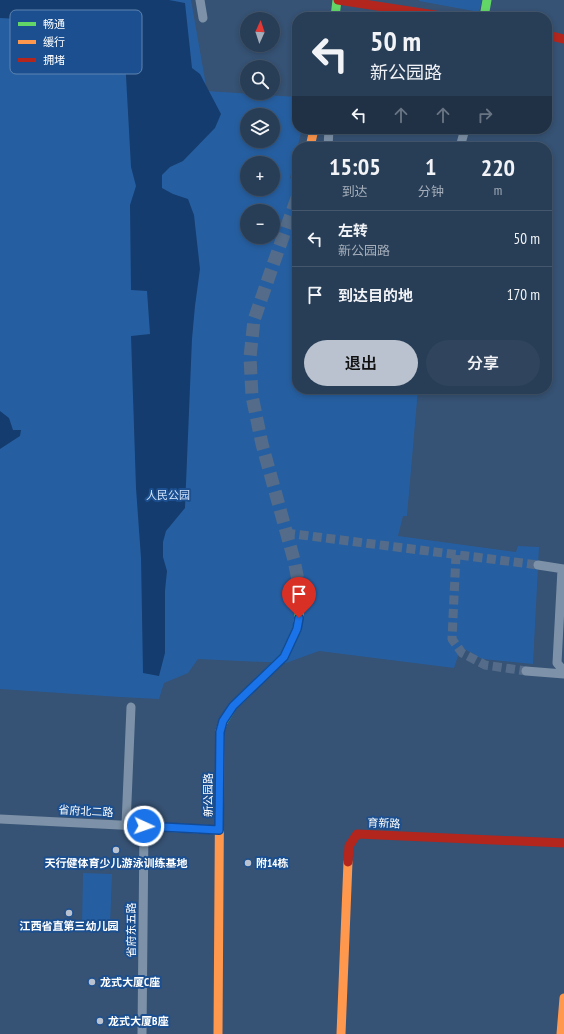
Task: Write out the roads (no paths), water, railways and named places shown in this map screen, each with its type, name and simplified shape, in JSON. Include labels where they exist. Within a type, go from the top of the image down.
[{"type":"street","points":[[200,0],[203,18]]},
{"type":"street","points":[[335,12],[338,0],[416,12]]},
{"type":"street","points":[[485,12],[487,0]]},
{"type":"street","points":[[552,36],[564,39]]},
{"type":"street","points":[[538,565],[563,569],[557,663],[564,673]]},
{"type":"street","name":"新公园路","points":[[218,1034],[220,732],[223,721],[233,706],[284,657],[297,629],[300,608]]},
{"type":"street","points":[[526,671],[564,673]]},
{"type":"street","points":[[126,825],[131,707]]},
{"type":"street","name":"省府北二路","points":[[0,819],[219,830]]},
{"type":"street","name":"省府东五路","points":[[142,1034],[144,826]]},
{"type":"street","name":"育新路","points":[[341,1034],[349,846],[357,834],[564,843]]},
{"type":"street","points":[[561,1034],[564,998]]},
{"type":"tunnel","points":[[292,212],[254,320],[250,357],[252,396],[262,444],[294,560],[299,585],[300,608]]},
{"type":"tunnel","points":[[286,533],[538,565]]},
{"type":"tunnel","points":[[456,555],[452,639],[462,653],[485,665],[526,671]]},
{"type":"place","name":"天行健体育少儿游泳训练基地","points":[[116,850]]},
{"type":"place","name":"附14栋","points":[[248,863]]},
{"type":"place","name":"江西省直第三幼儿园","points":[[69,913]]},
{"type":"place","name":"龙式大厦C座","points":[[92,982]]},
{"type":"place","name":"龙式大厦B座","points":[[100,1021]]},
{"type":"park label","name":"人民公园","points":[[168,495]]}]
